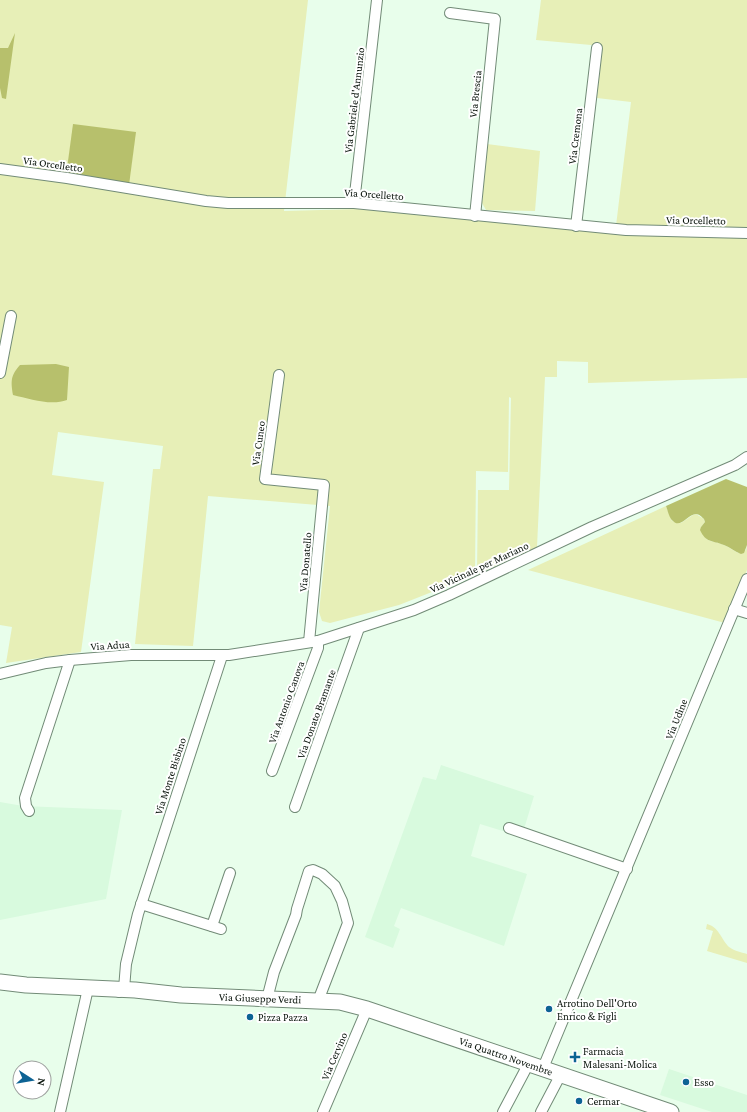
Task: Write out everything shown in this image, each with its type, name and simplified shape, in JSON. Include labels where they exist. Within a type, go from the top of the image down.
[{"type":"main road","name":"Via Giuseppe Verdi","points":[[0,982],[26,985],[124,989],[181,995],[340,1002]]},
{"type":"main road","name":"Via Giuseppe Verdi","points":[[0,992],[25,990],[167,996],[181,995]]},
{"type":"main road","name":"Via Quattro Novembre","points":[[340,1002],[367,1009],[671,1112]]},
{"type":"street","name":"Via Gabriele d'Annunzio","points":[[354,204],[377,0]]},
{"type":"street","name":"Via Brescia","points":[[450,13],[495,19],[475,216]]},
{"type":"street","name":"Via Cremona","points":[[576,226],[598,48]]},
{"type":"street","name":"Via Orcelletto","points":[[0,169],[67,178],[206,201],[228,203],[354,204],[626,230],[747,233]]},
{"type":"street","points":[[0,373],[11,316]]},
{"type":"street","name":"Via Cuneo","points":[[279,375],[265,479],[324,485]]},
{"type":"street","points":[[735,465],[747,457]]},
{"type":"street","points":[[735,465],[747,462]]},
{"type":"street","name":"Via Vicinale per Mariano","points":[[222,656],[314,642],[414,610],[592,527],[735,465]]},
{"type":"street","name":"Via Donatello","points":[[314,642],[324,485]]},
{"type":"street","name":"Via Udine","points":[[543,1068],[747,579]]},
{"type":"street","points":[[734,609],[747,613]]},
{"type":"street","name":"Via Donato Bramante","points":[[295,807],[359,628]]},
{"type":"street","name":"Via Antonio Canova","points":[[272,771],[318,648],[314,642]]},
{"type":"street","name":"Via Adua","points":[[0,674],[70,660],[131,655],[222,656]]},
{"type":"street","name":"Via Monte Bisbino","points":[[124,989],[126,964],[141,904],[222,656]]},
{"type":"street","points":[[29,811],[26,806],[25,798],[70,660]]},
{"type":"street","points":[[509,828],[627,869]]},
{"type":"street","points":[[267,999],[274,972],[296,915],[309,871],[313,870],[322,874],[335,886],[342,901],[348,923],[318,1001]]},
{"type":"street","points":[[141,904],[217,928],[230,872]]},
{"type":"street","name":"Via Giuseppe Verdi","points":[[103,993],[106,991],[122,992],[124,989]]},
{"type":"street","points":[[60,1112],[87,993]]},
{"type":"street","name":"Via Cervino","points":[[323,1112],[367,1009]]},
{"type":"street","points":[[503,1112],[529,1063]]},
{"type":"street","points":[[540,1112],[561,1074]]},
{"type":"shaded area","points":[[0,0],[308,0],[284,211],[358,209],[615,234],[631,102],[597,98],[602,46],[536,40],[541,0],[747,0],[747,378],[588,383],[588,362],[557,361],[557,377],[545,377],[537,547],[477,574],[478,490],[509,490],[511,398],[509,397],[508,472],[476,471],[475,575],[399,605],[330,623],[322,621],[319,612],[330,506],[208,496],[193,646],[135,644],[153,469],[160,469],[163,446],[58,432],[52,475],[104,482],[81,652],[6,663],[12,627],[0,625]]},
{"type":"shaded area","points":[[487,144],[540,151],[535,211],[486,210],[482,203]]},
{"type":"shaded area","points":[[666,506],[672,521],[681,523],[696,514],[704,519],[705,522],[701,527],[706,539],[726,546],[738,553],[746,550],[747,545],[747,570],[725,623],[528,570]]},
{"type":"shaded area","points":[[441,765],[534,796],[524,829],[506,832],[480,824],[471,856],[527,874],[504,946],[401,908],[394,926],[400,929],[393,948],[365,937],[423,777],[436,780]]},
{"type":"shaded area","points":[[0,802],[23,806],[122,810],[106,899],[0,920]]},
{"type":"shaded area","points":[[707,924],[717,930],[729,947],[747,954],[747,963],[707,951],[713,931],[706,929]]},
{"type":"shaded area","name":"Esso","points":[[669,1069],[747,1095],[747,1112],[712,1112],[660,1095]]},
{"type":"green space","points":[[15,33],[6,99],[2,98],[0,88],[0,48],[8,48]]},
{"type":"green space","points":[[73,124],[136,132],[129,185],[66,176]]},
{"type":"green space","points":[[56,364],[69,367],[67,400],[61,402],[47,402],[13,395],[12,379],[14,372],[20,365]]},
{"type":"green space","points":[[726,479],[747,487],[747,545],[744,553],[741,554],[720,543],[707,539],[700,530],[705,522],[699,515],[696,514],[690,516],[681,522],[676,523],[670,518],[666,506]]},
{"type":"place","name":"Arrotino Dell'Orto Enrico & Figli","points":[[549,1009]]},
{"type":"place","name":"Pizza Pazza","points":[[250,1017]]},
{"type":"place","name":"Farmacia Malesani-Molica","points":[[575,1057]]},
{"type":"place","name":"Esso","points":[[686,1082]]},
{"type":"place","name":"Cermar","points":[[579,1101]]}]
